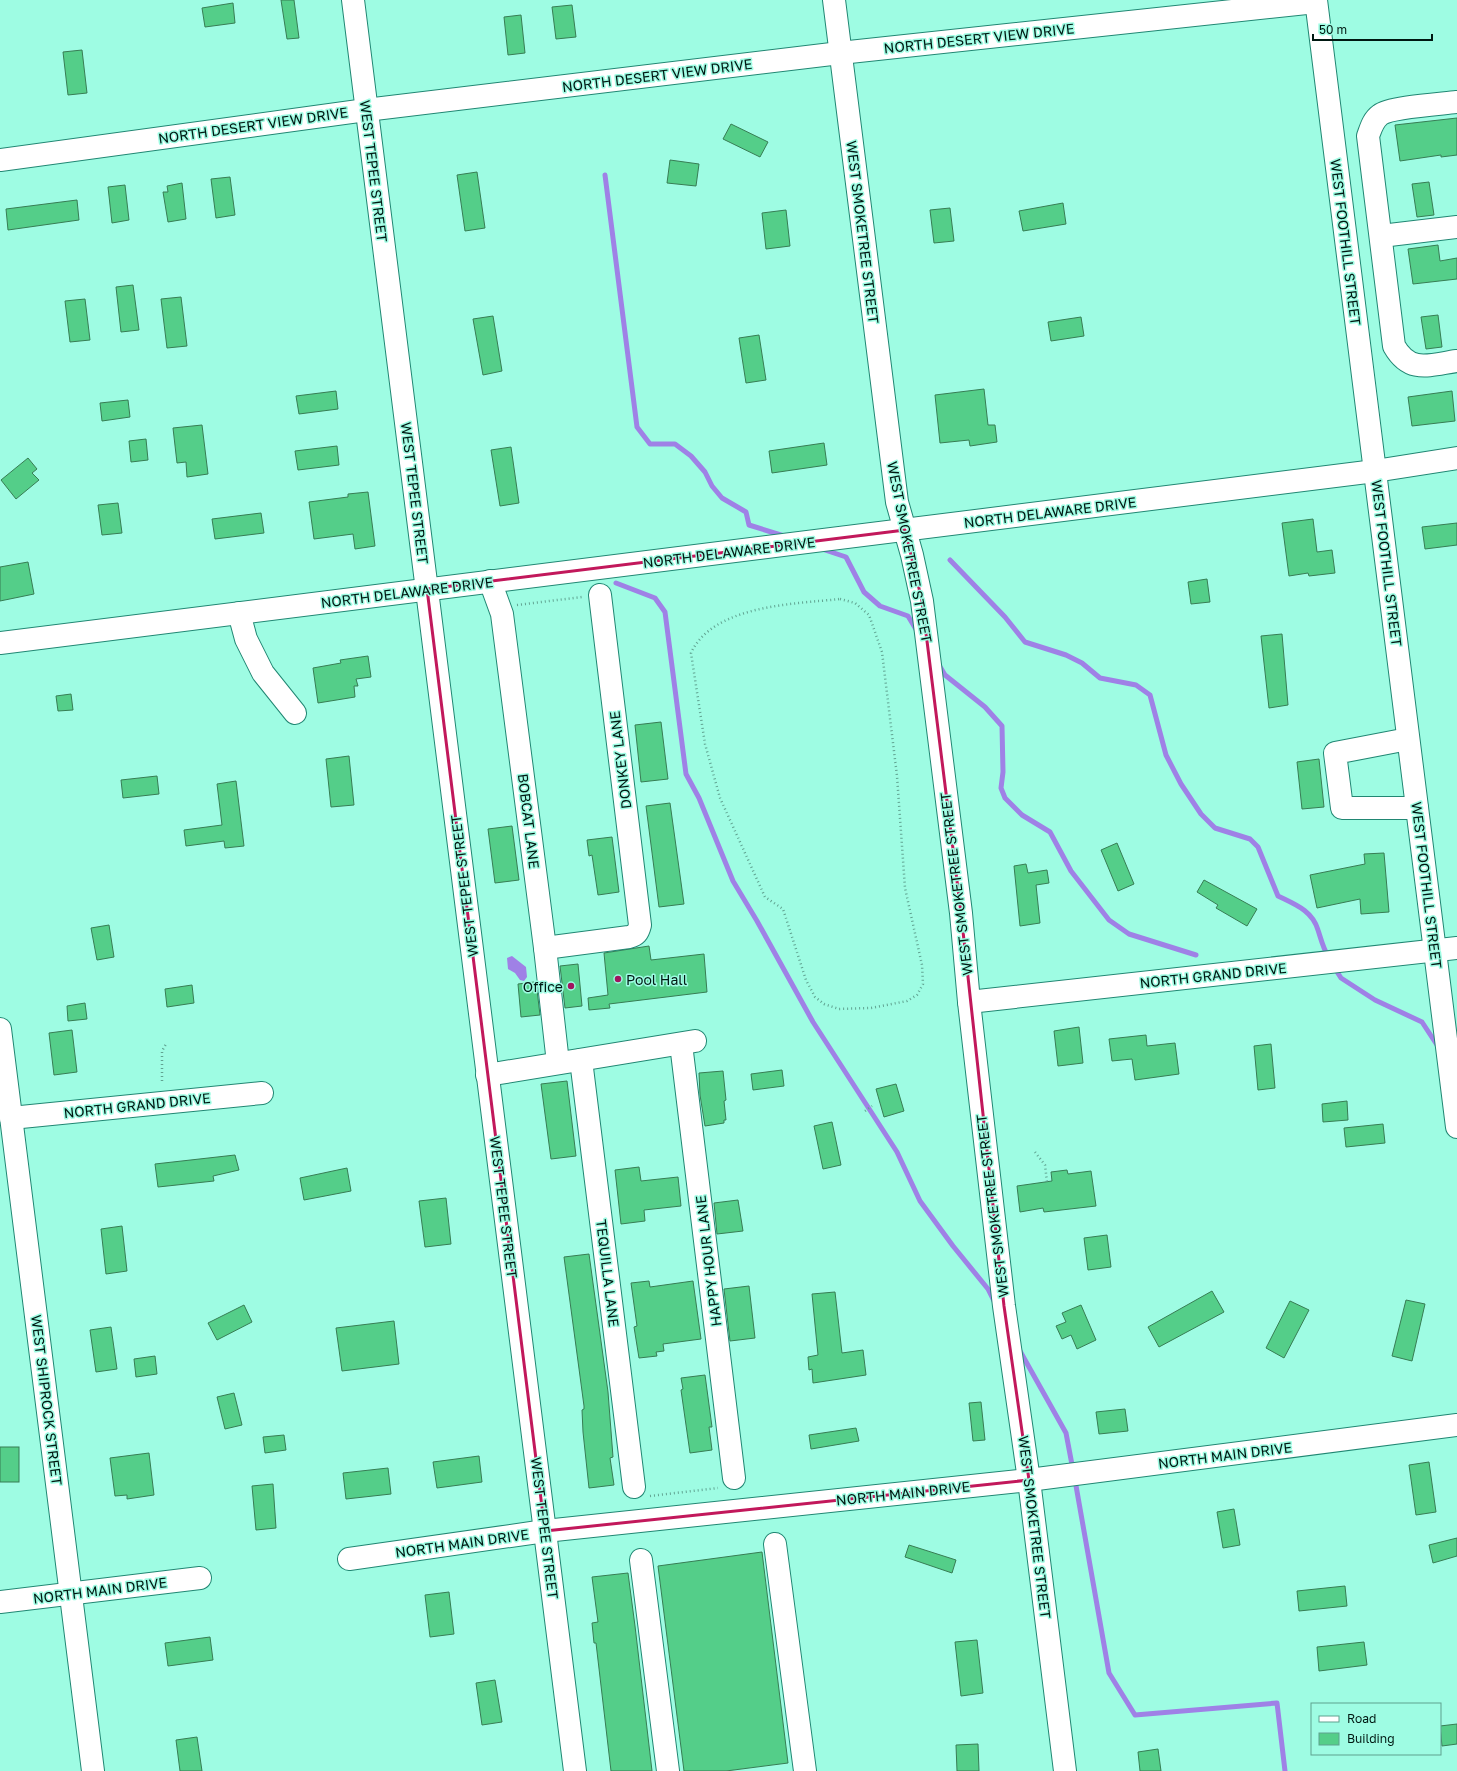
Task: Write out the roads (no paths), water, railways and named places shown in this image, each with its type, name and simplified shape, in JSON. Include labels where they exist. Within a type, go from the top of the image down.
[{"type":"street","name":"WEST TEPEE STREET","points":[[353,0],[575,1771]]},
{"type":"street","name":"WEST SMOKETREE STREET","points":[[834,0],[897,502],[922,601],[961,913],[1004,1306],[1029,1480],[1065,1771]]},
{"type":"street","name":"NORTH DESERT VIEW DRIVE","points":[[0,160],[366,110],[840,53],[1316,1]]},
{"type":"street","name":"WEST FOOTHILL STREET","points":[[1316,1],[1457,1127]]},
{"type":"street","points":[[1457,102],[1392,110],[1381,114],[1372,125],[1368,136],[1394,346],[1400,356],[1410,364],[1422,366],[1457,361]]},
{"type":"street","points":[[1381,236],[1457,226]]},
{"type":"street","name":"NORTH DELAWARE DRIVE","points":[[0,643],[1375,471],[1457,458]]},
{"type":"street","name":"BOBCAT LANE","points":[[490,581],[500,607],[545,948],[558,1063]]},
{"type":"street","name":"DONKEY LANE","points":[[545,948],[629,937],[638,932],[640,925],[600,595]]},
{"type":"street","points":[[239,612],[246,639],[263,673],[295,713]]},
{"type":"street","points":[[1408,739],[1335,753],[1338,781],[1342,808],[1417,808]]},
{"type":"street","name":"NORTH GRAND DRIVE","points":[[970,1002],[1457,948]]},
{"type":"street","name":"WEST SHIPROCK STREET","points":[[0,1029],[93,1771]]},
{"type":"street","name":"HAPPY HOUR LANE","points":[[581,1060],[689,1042],[734,1478]]},
{"type":"street","points":[[487,1075],[581,1060]]},
{"type":"street","name":"TEQUILLA LANE","points":[[581,1060],[634,1487]]},
{"type":"street","name":"NORTH GRAND DRIVE","points":[[11,1118],[262,1093]]},
{"type":"street","name":"NORTH MAIN DRIVE","points":[[349,1559],[545,1531],[1029,1480],[1457,1425]]},
{"type":"street","points":[[775,1544],[804,1771]]},
{"type":"street","points":[[641,1560],[668,1771]]},
{"type":"street","name":"NORTH MAIN DRIVE","points":[[0,1602],[200,1578]]},
{"type":"waterway","points":[[605,175],[637,427],[650,444],[675,444],[691,456],[705,472],[712,486],[722,498],[746,512],[749,525],[784,536]]},
{"type":"waterway","points":[[822,549],[846,557],[864,592],[880,606],[908,616],[917,631]]},
{"type":"waterway","points":[[950,560],[1005,617],[1025,642],[1066,655],[1082,663],[1100,678],[1136,685],[1150,695],[1166,755],[1181,784],[1201,814],[1215,828],[1250,839],[1258,847],[1278,896],[1302,908],[1311,917],[1315,923],[1323,947],[1328,956]]},
{"type":"waterway","points":[[616,583],[655,598],[665,612],[686,774],[699,798],[733,881],[813,1022],[897,1152],[920,1201],[953,1246],[988,1289],[994,1301]]},
{"type":"waterway","points":[[939,665],[945,675],[985,707],[1002,726],[1003,772],[1001,788],[1005,798],[1022,815],[1050,832],[1071,871],[1109,920],[1129,934],[1196,955]]},
{"type":"waterway","points":[[1334,967],[1341,978],[1375,1000],[1422,1022],[1439,1048]]},
{"type":"waterway","points":[[1020,1351],[1066,1433],[1073,1470]]},
{"type":"waterway","points":[[1075,1480],[1109,1673],[1135,1715],[1277,1703],[1285,1771]]},
{"type":"place","name":"Pool Hall","points":[[618,979]]},
{"type":"place","name":"Office","points":[[571,986]]}]
